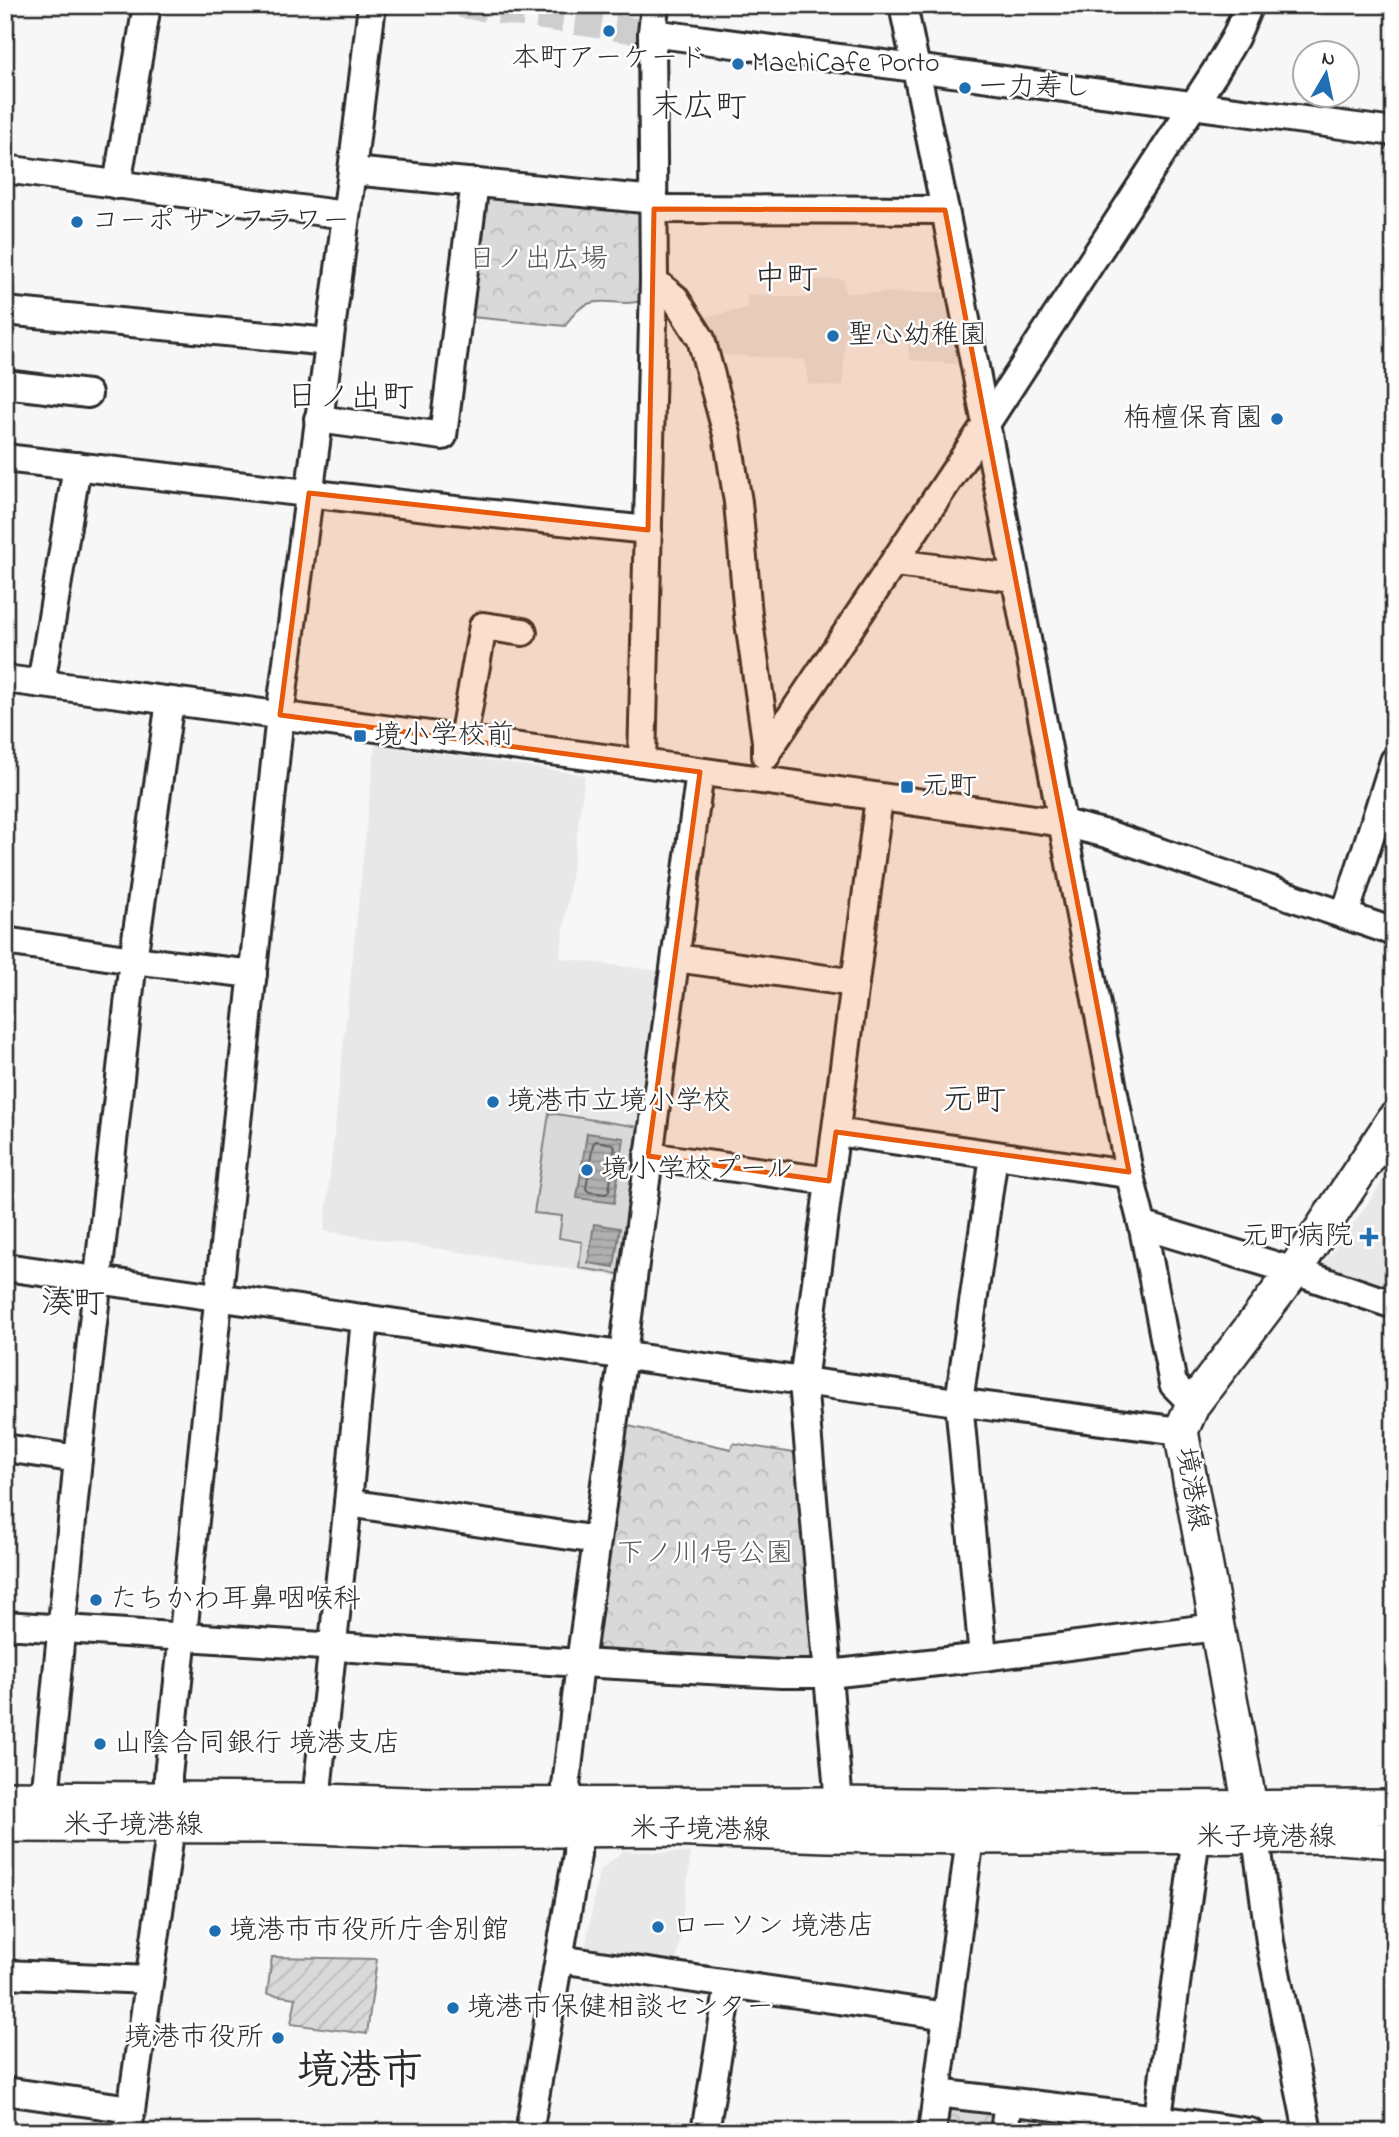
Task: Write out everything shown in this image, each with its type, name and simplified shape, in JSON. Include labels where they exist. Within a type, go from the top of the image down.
[{"type":"main road","name":"境港線","points":[[1253,1822],[1216,1627],[1187,1418],[1294,1271],[1394,1119]]},
{"type":"main road","name":"米子境港線","points":[[5,1798],[45,1798],[281,1826],[430,1831],[576,1817],[839,1804],[1100,1808],[1253,1822],[1325,1836],[1394,1841]]},
{"type":"main road","name":"米子境港線","points":[[5,1825],[318,1801],[436,1805],[576,1817],[668,1829],[827,1835],[1196,1837],[1253,1822],[1394,1807]]},
{"type":"street","points":[[117,185],[147,5]]},
{"type":"street","points":[[5,2091],[130,2120],[169,1812],[168,1776],[280,715],[372,5]]},
{"type":"street","points":[[642,764],[654,281],[652,33],[655,5]]},
{"type":"street","points":[[5,1267],[959,1402],[1187,1418],[1173,1384],[1143,1228],[1129,1172],[945,210],[903,5]]},
{"type":"street","points":[[759,781],[767,752],[986,424],[1194,105],[1235,38],[1249,5]]},
{"type":"street","points":[[652,33],[1394,132]]},
{"type":"street","points":[[5,169],[345,215]]},
{"type":"street","points":[[352,171],[475,182],[654,204],[945,210]]},
{"type":"street","points":[[318,419],[443,436],[475,182]]},
{"type":"street","points":[[654,281],[675,298],[701,339],[727,434],[738,502],[748,615],[767,752]]},
{"type":"street","points":[[5,311],[329,342]]},
{"type":"street","points":[[5,384],[88,394]]},
{"type":"street","points":[[5,458],[648,530]]},
{"type":"street","points":[[41,684],[77,466]]},
{"type":"street","points":[[895,560],[902,564],[1014,578]]},
{"type":"street","points":[[463,739],[483,626],[523,632]]},
{"type":"street","points":[[5,679],[463,739],[1063,824],[1107,834],[1394,932]]},
{"type":"street","points":[[45,1798],[78,1459],[132,960],[170,701]]},
{"type":"street","points":[[1345,915],[1394,761]]},
{"type":"street","points":[[529,2132],[577,1855],[576,1817],[566,1786],[580,1662],[700,772]]},
{"type":"street","points":[[839,1804],[803,1382],[878,798]]},
{"type":"street","points":[[5,941],[253,974]]},
{"type":"street","points":[[676,958],[855,983]]},
{"type":"street","points":[[836,1132],[1120,1173],[1129,1172]]},
{"type":"street","points":[[983,1657],[959,1402],[994,1155]]},
{"type":"street","points":[[648,1156],[829,1181]]},
{"type":"street","points":[[1143,1228],[1152,1228],[1294,1271],[1394,1305]]},
{"type":"street","points":[[318,1801],[365,1318]]},
{"type":"street","points":[[5,1448],[78,1459]]},
{"type":"street","points":[[348,1503],[597,1540]]},
{"type":"street","points":[[5,1625],[781,1674],[829,1674],[1216,1627]]},
{"type":"street","points":[[1253,1822],[1270,1942],[1308,2132]]},
{"type":"street","points":[[932,2132],[970,1837]]},
{"type":"street","points":[[1157,2125],[1196,1837]]},
{"type":"street","points":[[559,1959],[947,2016]]},
{"type":"street","points":[[5,1974],[149,1980]]},
{"type":"street","points":[[705,2132],[729,1984]]},
{"type":"street","points":[[937,2094],[1157,2125],[1250,2132]]},
{"type":"street","points":[[1004,2132],[1008,2102]]},
{"type":"highlighted area","points":[[654,209],[945,210],[1129,1172],[836,1132],[829,1181],[648,1156],[700,772],[280,715],[309,493],[648,530]]},
{"type":"shaded area","name":"聖心幼稚園","points":[[844,279],[845,293],[951,292],[965,365],[910,360],[907,341],[845,342],[843,387],[808,384],[805,360],[713,354],[696,319],[746,308],[748,294],[809,298],[809,280]]},
{"type":"shaded area","name":"境港市立境小学校","points":[[375,744],[585,775],[560,958],[667,972],[626,1278],[324,1231]]},
{"type":"shaded area","name":"元町病院","points":[[1394,1163],[1394,1297],[1318,1271]]},
{"type":"shaded area","points":[[623,1851],[691,1853],[676,1969],[584,1956],[599,1871]]},
{"type":"green space","name":"日ノ出広場","points":[[483,193],[632,205],[646,221],[649,298],[637,302],[594,302],[585,305],[565,326],[461,316]]},
{"type":"green space","name":"境小学校プール","points":[[549,1113],[640,1127],[621,1258],[627,1259],[625,1275],[579,1268],[582,1242],[559,1238],[562,1216],[534,1213]]},
{"type":"green space","name":"下ノ川1号公園","points":[[624,1425],[731,1449],[733,1443],[800,1454],[818,1665],[595,1655],[589,1649]]},
{"type":"green space","points":[[272,1957],[377,1959],[367,2034],[291,2024],[296,1998],[267,1994]]},
{"type":"green space","points":[[945,2106],[999,2109],[1000,2132],[941,2132]]},
{"type":"water","points":[[587,1133],[624,1138],[614,1203],[577,1198]]},
{"type":"water","points":[[594,1224],[620,1228],[614,1267],[588,1263]]},
{"type":"tunnel","points":[[460,5],[652,33]]},
{"type":"place","name":"本町アーケード","points":[[609,31]]},
{"type":"place","name":"MachiCafe Porto","points":[[738,64]]},
{"type":"place","name":"一力寿し","points":[[965,88]]},
{"type":"place","name":"コーポ サンフラワー","points":[[77,222]]},
{"type":"place","name":"聖心幼稚園","points":[[833,336]]},
{"type":"place","name":"栴檀保育園","points":[[1277,419]]},
{"type":"place","name":"境小学校前","points":[[360,736]]},
{"type":"place","name":"元町","points":[[907,787]]},
{"type":"place","name":"境港市立境小学校","points":[[493,1102]]},
{"type":"place","name":"境小学校プール","points":[[587,1170]]},
{"type":"place","name":"元町病院","points":[[1369,1237]]},
{"type":"place","name":"たちかわ耳鼻咽喉科","points":[[96,1600]]},
{"type":"place","name":"山陰合同銀行 境港支店","points":[[100,1744]]},
{"type":"place","name":"ローソン 境港店","points":[[658,1927]]},
{"type":"place","name":"境港市市役所庁舎別館","points":[[215,1931]]},
{"type":"place","name":"境港市保健相談センター","points":[[453,2008]]},
{"type":"place","name":"境港市役所","points":[[278,2038]]},
{"type":"district","name":"末広町","points":[[699,108]]},
{"type":"district","name":"中町","points":[[786,280]]},
{"type":"district","name":"日ノ出町","points":[[350,398]]},
{"type":"district","name":"元町","points":[[974,1101]]},
{"type":"district","name":"湊町","points":[[73,1304]]},
{"type":"district","name":"境港市","points":[[360,2072]]}]
